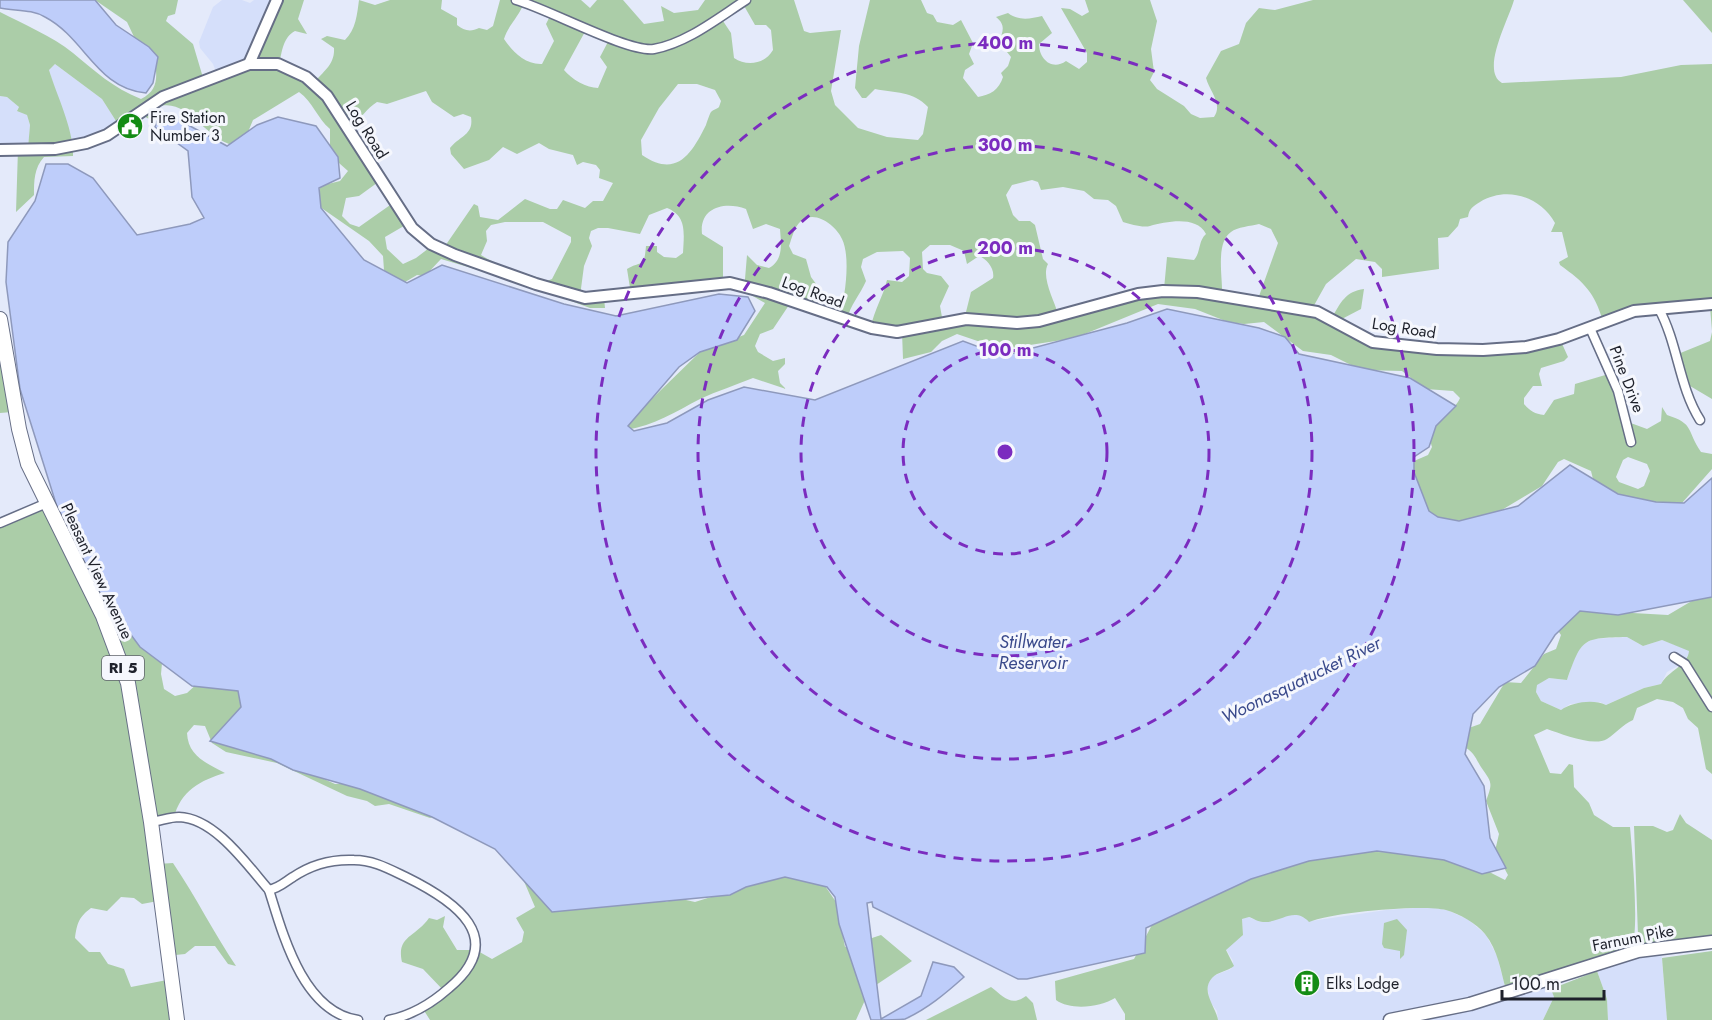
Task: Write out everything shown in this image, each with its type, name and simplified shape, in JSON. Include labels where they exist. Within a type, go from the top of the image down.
[{"type":"main road","name":"Pleasant View Avenue","points":[[1,326],[19,429],[28,464],[103,616],[128,683],[151,822],[177,1020]]},
{"type":"main road","name":"Farnum Pike","points":[[1390,1020],[1470,1004],[1638,951],[1712,942]]},
{"type":"street","points":[[249,64],[277,0]]},
{"type":"street","points":[[516,0],[538,6],[629,46],[652,50],[674,43],[746,0]]},
{"type":"street","name":"Log Road","points":[[0,150],[56,148],[86,143],[107,135],[163,97],[249,64],[278,64],[306,77],[327,96],[407,220],[431,244],[536,284],[585,298],[730,283],[770,293],[872,328],[897,332],[966,319],[1028,322],[1138,294],[1163,291],[1198,292],[1317,312],[1374,342],[1437,349],[1483,350],[1526,347],[1590,328],[1634,311],[1712,304]]},
{"type":"street","points":[[1659,309],[1674,344],[1692,407],[1700,420]]},
{"type":"street","name":"Pine Drive","points":[[1590,328],[1618,391],[1631,442]]},
{"type":"street","points":[[0,522],[47,503]]},
{"type":"street","points":[[1674,657],[1685,664],[1712,707]]},
{"type":"street","points":[[151,822],[180,817],[205,826],[248,862],[269,890],[288,946],[311,991],[332,1011],[358,1020]]},
{"type":"street","points":[[269,890],[319,863],[362,860],[412,879],[448,902],[464,916],[476,939],[476,954],[472,965],[452,986],[426,1006],[406,1016],[389,1020]]},
{"type":"shaded area","points":[[222,0],[242,0],[250,3],[254,0],[278,0],[250,64],[218,77],[213,64],[200,48],[199,42],[213,7]]},
{"type":"shaded area","points":[[55,64],[102,99],[116,121],[123,124],[110,138],[72,143],[49,70]]},
{"type":"shaded area","points":[[0,96],[7,97],[19,107],[17,110],[27,115],[30,125],[28,149],[0,150]]},
{"type":"shaded area","points":[[1627,637],[1643,646],[1662,640],[1689,650],[1689,655],[1685,662],[1667,672],[1661,684],[1644,688],[1606,705],[1600,702],[1570,704],[1561,710],[1541,701],[1536,692],[1537,684],[1549,678],[1567,680],[1578,648],[1593,639]]},
{"type":"shaded area","points":[[1428,907],[1447,910],[1469,920],[1486,935],[1497,956],[1506,990],[1549,979],[1554,997],[1543,1020],[1218,1020],[1217,1011],[1210,1002],[1207,985],[1213,976],[1231,969],[1233,961],[1226,949],[1243,935],[1242,919],[1248,917],[1262,922],[1295,913],[1311,921],[1386,910]]},
{"type":"shaded area","points":[[1661,948],[1667,1020],[1608,1020],[1607,999],[1595,965]]},
{"type":"green space","points":[[95,0],[178,0],[175,14],[168,16],[166,21],[193,44],[204,81],[250,64],[278,0],[304,0],[298,19],[307,34],[295,31],[288,37],[279,64],[314,83],[328,67],[334,54],[334,48],[321,39],[327,36],[345,40],[349,36],[357,16],[359,0],[375,5],[390,0],[442,0],[441,9],[457,18],[457,25],[460,27],[465,30],[479,28],[487,30],[493,26],[500,0],[581,0],[590,8],[597,0],[623,0],[644,24],[664,21],[661,6],[674,13],[698,10],[705,0],[738,0],[741,3],[721,18],[731,33],[734,58],[744,63],[755,63],[770,55],[773,50],[771,30],[766,25],[755,25],[743,4],[746,0],[794,0],[804,31],[810,33],[841,30],[831,91],[835,105],[858,128],[887,137],[918,140],[923,134],[928,107],[922,102],[903,94],[875,89],[866,98],[862,98],[855,88],[859,46],[870,0],[921,0],[927,13],[933,15],[937,22],[953,25],[961,20],[973,43],[969,54],[974,64],[965,70],[963,78],[978,97],[996,89],[1003,77],[1001,73],[1008,66],[1011,57],[999,42],[1003,28],[996,17],[1008,13],[1020,18],[1042,16],[1052,33],[1039,44],[1044,59],[1056,65],[1066,61],[1079,69],[1087,62],[1087,53],[1061,8],[1070,9],[1082,16],[1089,12],[1085,0],[1150,0],[1157,21],[1151,49],[1154,72],[1150,80],[1157,89],[1200,118],[1214,117],[1217,107],[1206,78],[1221,51],[1239,44],[1246,23],[1259,8],[1275,10],[1313,0],[1514,0],[1495,56],[1496,77],[1502,83],[1621,77],[1681,65],[1712,64],[1712,331],[1710,307],[1665,309],[1603,321],[1588,289],[1560,265],[1559,262],[1568,257],[1562,232],[1551,232],[1555,223],[1549,214],[1532,200],[1511,194],[1490,197],[1473,206],[1468,217],[1460,219],[1458,226],[1448,237],[1438,238],[1439,269],[1382,277],[1382,269],[1375,262],[1356,259],[1326,284],[1312,309],[1332,318],[1348,295],[1364,289],[1361,309],[1338,321],[1375,341],[1481,349],[1559,337],[1568,357],[1564,361],[1541,368],[1539,374],[1542,386],[1533,386],[1524,398],[1524,404],[1528,409],[1544,415],[1554,400],[1574,394],[1575,384],[1612,373],[1628,422],[1647,429],[1661,421],[1662,407],[1667,415],[1686,425],[1701,452],[1712,454],[1712,469],[1682,503],[1641,510],[1593,479],[1591,471],[1564,459],[1558,462],[1542,486],[1490,517],[1434,523],[1411,473],[1414,461],[1428,455],[1432,447],[1430,438],[1435,424],[1457,404],[1460,398],[1453,391],[1426,389],[1402,371],[1361,370],[1331,355],[1303,351],[1264,322],[1244,324],[1228,322],[1195,309],[1158,304],[1075,338],[1001,349],[957,334],[942,341],[931,352],[903,359],[902,332],[871,327],[887,280],[902,282],[909,276],[910,258],[903,251],[877,252],[863,259],[861,267],[866,281],[847,320],[839,317],[846,278],[845,247],[836,229],[825,221],[813,217],[799,223],[789,246],[793,254],[806,259],[811,277],[822,292],[815,309],[791,302],[773,329],[760,334],[755,346],[758,352],[773,361],[785,358],[785,364],[778,371],[780,383],[786,389],[753,378],[706,396],[656,421],[626,430],[623,427],[701,351],[744,335],[765,303],[744,291],[747,255],[757,265],[769,268],[774,265],[780,251],[780,229],[766,224],[753,229],[746,209],[730,206],[715,208],[705,218],[702,234],[723,247],[723,283],[631,294],[627,269],[643,261],[646,246],[657,246],[657,252],[664,257],[676,258],[683,253],[684,239],[681,220],[667,208],[649,215],[640,234],[608,228],[591,231],[589,238],[592,246],[584,266],[580,296],[604,298],[605,308],[590,308],[525,284],[441,259],[425,276],[417,275],[400,285],[384,270],[383,256],[369,241],[320,207],[320,186],[340,181],[348,171],[330,155],[330,129],[299,92],[253,120],[248,132],[233,145],[214,135],[178,107],[168,105],[157,107],[151,120],[138,113],[123,124],[116,121],[102,99],[55,64],[49,70],[68,124],[73,156],[44,157],[36,170],[34,195],[16,212],[18,149],[28,148],[30,125],[27,115],[17,111],[19,107],[7,97],[0,96],[0,12],[56,41],[113,84],[141,99],[151,91],[156,81],[154,56],[135,39],[127,22]],"holes":[[[524,2],[553,10],[546,24],[554,41],[542,64],[525,60],[504,39]],[[587,28],[610,38],[600,57],[607,67],[598,88],[584,85],[564,70]],[[678,84],[697,84],[715,90],[721,101],[719,107],[711,112],[695,145],[682,160],[665,164],[654,162],[642,155],[641,140],[659,108]],[[426,91],[432,102],[454,117],[463,114],[471,117],[468,132],[450,148],[451,154],[464,169],[489,160],[503,147],[517,154],[539,143],[549,149],[573,155],[577,165],[583,162],[596,165],[600,170],[599,178],[613,183],[603,201],[593,201],[585,208],[563,200],[557,209],[550,209],[525,199],[498,220],[480,217],[478,206],[474,204],[443,249],[433,245],[416,258],[403,264],[387,249],[385,237],[409,223],[393,203],[359,227],[350,224],[342,216],[346,198],[359,196],[381,180],[350,126],[377,102],[387,104]],[[1032,180],[1038,182],[1041,190],[1063,187],[1084,191],[1094,199],[1108,200],[1116,206],[1123,222],[1136,226],[1188,222],[1195,224],[1206,234],[1194,260],[1167,257],[1164,289],[1058,314],[1047,282],[1048,264],[1043,259],[1035,225],[1030,221],[1019,221],[1013,215],[1006,195],[1012,185]],[[505,222],[543,222],[571,237],[571,242],[552,279],[547,281],[505,267],[481,255],[487,241],[486,231],[491,225]],[[1259,224],[1271,229],[1278,243],[1258,299],[1222,294],[1221,252],[1223,244],[1231,232]],[[930,245],[950,245],[964,251],[967,264],[979,256],[982,257],[990,265],[993,278],[971,292],[964,320],[943,323],[940,306],[949,286],[941,276],[927,273],[923,269],[922,252]],[[1628,457],[1647,464],[1650,471],[1644,486],[1638,489],[1619,482],[1616,477],[1623,460]]]},
{"type":"green space","points":[[1683,0],[1712,0],[1712,33]]},
{"type":"green space","points":[[0,331],[12,412],[0,413]]},
{"type":"green space","points":[[1712,332],[1712,399],[1685,383],[1678,354],[1710,341]]},
{"type":"green space","points":[[56,498],[115,614],[130,633],[162,663],[161,674],[164,689],[175,696],[187,693],[199,682],[240,685],[243,705],[227,741],[240,750],[277,758],[335,784],[364,784],[436,816],[430,818],[389,804],[375,806],[367,801],[347,796],[277,763],[226,752],[212,743],[205,726],[194,725],[187,733],[194,753],[225,773],[200,783],[186,794],[174,818],[149,820],[157,864],[173,863],[236,966],[228,964],[215,946],[195,946],[185,954],[166,956],[158,901],[142,904],[134,898],[121,897],[107,911],[91,908],[79,921],[75,938],[89,952],[100,952],[108,964],[124,969],[131,987],[167,980],[174,1020],[0,1020],[0,524]]},
{"type":"green space","points":[[1712,589],[1712,774],[1706,769],[1698,728],[1688,719],[1683,708],[1673,702],[1657,699],[1637,708],[1633,720],[1601,741],[1577,739],[1547,729],[1534,735],[1550,773],[1561,774],[1569,764],[1573,765],[1574,787],[1589,803],[1594,815],[1613,827],[1630,827],[1635,910],[1634,940],[1631,949],[1506,990],[1496,954],[1485,934],[1467,919],[1446,910],[1418,908],[1378,910],[1337,915],[1309,922],[1298,915],[1270,922],[1249,917],[1242,919],[1243,935],[1226,950],[1234,966],[1214,976],[1209,983],[1208,994],[1218,1020],[1125,1020],[1125,1014],[1115,998],[1102,1004],[1086,1007],[1070,1006],[1056,1000],[1055,981],[1134,959],[1154,921],[1256,872],[1364,849],[1373,852],[1452,853],[1505,880],[1508,875],[1495,851],[1499,834],[1486,801],[1490,783],[1474,755],[1463,746],[1466,729],[1480,724],[1505,682],[1521,683],[1544,654],[1556,649],[1561,635],[1556,628],[1587,603],[1615,612],[1668,615]],"holes":[[[1627,637],[1643,646],[1662,640],[1689,651],[1682,664],[1661,684],[1644,688],[1606,705],[1583,702],[1561,710],[1541,701],[1536,692],[1537,685],[1549,678],[1567,680],[1576,656],[1581,648],[1592,640]]]},
{"type":"green space","points":[[1680,814],[1686,823],[1712,840],[1712,938],[1645,945],[1640,942],[1638,935],[1634,826],[1653,826],[1667,832],[1673,830]]},
{"type":"green space","points":[[752,867],[821,880],[836,902],[845,947],[881,935],[912,961],[870,989],[856,1020],[430,1020],[423,1009],[445,992],[423,969],[402,962],[401,953],[404,942],[429,918],[437,920],[445,916],[443,927],[457,950],[476,950],[492,959],[522,942],[524,932],[516,918],[535,907],[523,879],[638,900],[666,902],[677,898],[695,902],[730,891]]},
{"type":"green space","points":[[1397,919],[1407,930],[1404,955],[1400,959],[1400,951],[1384,948],[1382,944],[1384,923]]},
{"type":"green space","points":[[1712,951],[1712,1020],[1667,1020],[1662,958]]},
{"type":"green space","points":[[1597,971],[1607,999],[1608,1020],[1543,1020],[1554,997],[1551,989]]},
{"type":"green space","points":[[991,987],[1012,1001],[1026,996],[1033,1003],[1037,1020],[926,1020]]},
{"type":"water","points":[[0,0],[95,0],[116,25],[149,47],[158,57],[153,83],[146,93],[129,89],[115,82],[103,73],[59,26],[35,13],[0,8]]},
{"type":"water","name":"Stillwater Reservoir","points":[[166,113],[227,146],[257,125],[278,117],[316,126],[338,157],[340,178],[319,188],[321,208],[364,260],[407,283],[442,265],[564,304],[616,316],[719,294],[748,297],[755,311],[737,340],[700,352],[679,367],[628,426],[634,431],[667,423],[708,400],[744,387],[815,400],[963,341],[1003,356],[1127,323],[1167,309],[1259,328],[1285,337],[1299,354],[1410,378],[1456,406],[1436,426],[1429,447],[1414,457],[1414,472],[1429,511],[1438,517],[1459,521],[1518,506],[1570,465],[1618,494],[1656,502],[1684,503],[1712,478],[1712,597],[1618,615],[1580,611],[1555,635],[1535,666],[1499,687],[1473,714],[1465,754],[1484,786],[1490,838],[1506,868],[1482,874],[1444,860],[1377,851],[1309,861],[1251,879],[1146,928],[1145,953],[1027,979],[1018,979],[873,907],[872,902],[867,903],[881,1019],[921,996],[933,962],[954,967],[964,977],[936,1001],[905,1019],[871,1020],[839,924],[835,897],[827,887],[785,877],[746,887],[730,895],[552,912],[495,849],[432,817],[360,789],[293,770],[271,759],[210,741],[241,707],[238,691],[192,686],[140,647],[100,593],[58,510],[20,389],[6,282],[8,242],[35,201],[46,164],[68,164],[93,178],[137,235],[190,224],[204,218],[192,197],[188,151],[155,127],[158,118]]},
{"type":"place","name":"Fire Station Number 3","points":[[130,126]]},
{"type":"place","name":"Elks Lodge","points":[[1307,983]]},
{"type":"water label","name":"Woonasquatucket River","points":[[1301,680]]}]
